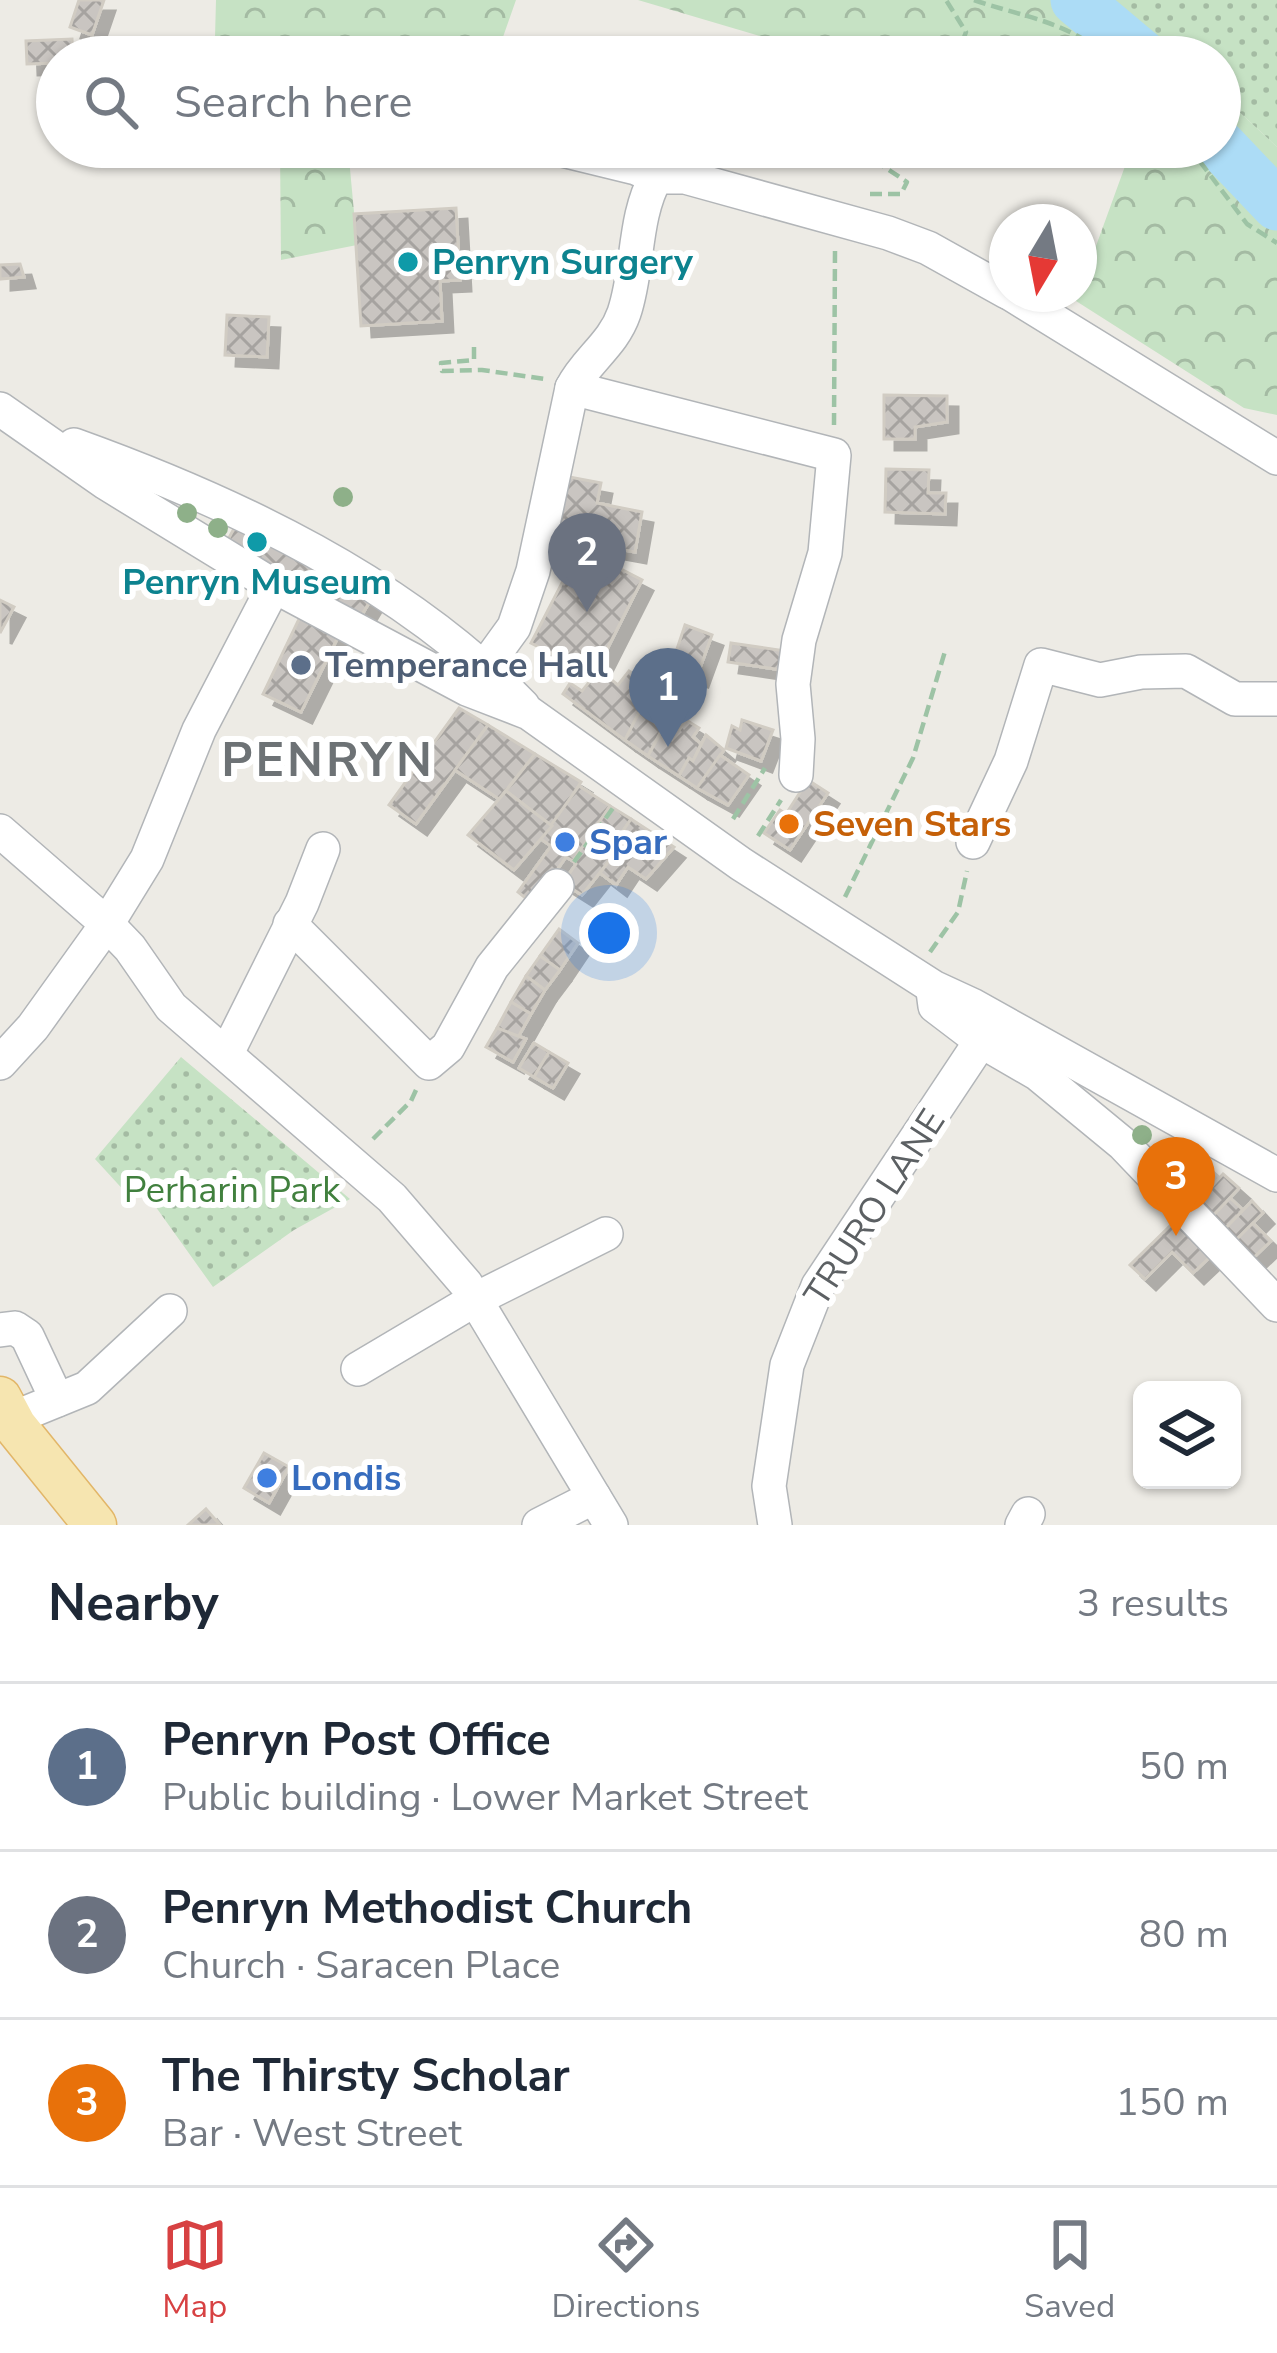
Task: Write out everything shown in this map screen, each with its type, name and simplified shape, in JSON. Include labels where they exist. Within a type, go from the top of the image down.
[{"type":"main road","points":[[7,1419],[95,1525]]},
{"type":"street","points":[[637,168],[656,177],[685,177],[928,248],[989,282]]},
{"type":"street","points":[[485,667],[514,627],[533,571],[573,386],[581,370],[607,347],[618,329],[633,276],[647,193],[656,177]]},
{"type":"street","points":[[1040,312],[1277,458]]},
{"type":"street","points":[[573,386],[834,455],[825,553],[799,640],[793,684],[796,775]]},
{"type":"street","points":[[0,409],[106,483],[274,586],[467,689],[530,712]]},
{"type":"street","points":[[38,433],[115,460],[243,516],[378,590],[485,667],[530,712],[832,923],[923,981],[1277,1175]]},
{"type":"street","points":[[0,1063],[33,1027],[147,859],[199,730],[274,586]]},
{"type":"street","points":[[973,842],[1011,761],[1041,665],[1100,680],[1141,672],[1186,671],[1235,699],[1277,699]]},
{"type":"street","points":[[0,831],[107,924],[171,1007],[392,1198],[476,1299],[603,1511],[539,1525]]},
{"type":"street","points":[[227,1053],[323,848]]},
{"type":"street","points":[[290,924],[429,1063],[448,1047],[492,967],[556,886]]},
{"type":"street","points":[[923,981],[934,1006],[1038,1074],[1123,1144],[1277,1305]]},
{"type":"street","name":"TRURO LANE","points":[[775,1525],[769,1486],[787,1365],[818,1286],[981,1041]]},
{"type":"street","points":[[358,1370],[476,1299],[605,1234]]},
{"type":"street","points":[[7,1419],[87,1388],[170,1311]]},
{"type":"street","points":[[0,1330],[15,1328],[27,1336],[57,1400]]},
{"type":"path","points":[[946,0],[964,36]]},
{"type":"path","points":[[974,0],[1041,18],[1083,36]]},
{"type":"path","points":[[834,455],[844,222],[867,194],[901,194],[908,182],[886,168]]},
{"type":"path","points":[[1205,168],[1247,224],[1277,244]]},
{"type":"path","points":[[473,347],[474,360],[441,363],[442,371],[482,370],[573,386]]},
{"type":"path","points":[[832,923],[913,758],[946,648]]},
{"type":"path","points":[[729,855],[778,734],[795,718]]},
{"type":"path","points":[[729,855],[796,775]]},
{"type":"path","points":[[556,886],[632,785]]},
{"type":"path","points":[[923,981],[958,912],[973,842]]},
{"type":"path","points":[[350,1161],[411,1101],[429,1063]]},
{"type":"green space","points":[[216,0],[516,0],[503,36],[215,36]]},
{"type":"green space","points":[[638,0],[1098,0],[1145,36],[760,36]]},
{"type":"green space","points":[[1098,0],[1277,0],[1277,147],[1241,114],[1241,36],[1145,36]]},
{"type":"green space","points":[[1241,114],[1277,147],[1277,415],[1244,408],[1093,312],[1097,312],[1097,243],[1124,168],[1241,168]]},
{"type":"green space","points":[[280,168],[350,168],[357,245],[281,260]]},
{"type":"green space","name":"Perharin Park","points":[[181,1057],[350,1199],[294,1230],[213,1287],[143,1189],[128,1195],[95,1159]]},
{"type":"building","points":[[79,0],[104,0],[92,35],[70,27]]},
{"type":"building","points":[[26,41],[36,41],[36,64],[27,64]]},
{"type":"building","name":"Penryn Surgery","points":[[456,208],[460,280],[440,281],[442,321],[361,326],[354,214]]},
{"type":"building","points":[[20,264],[24,277],[0,279],[0,265]]},
{"type":"building","points":[[227,315],[269,317],[267,357],[225,355]]},
{"type":"building","points":[[884,395],[947,396],[947,422],[915,427],[915,439],[884,439]]},
{"type":"building","points":[[886,469],[929,470],[928,493],[946,493],[945,514],[885,512]]},
{"type":"building","points":[[564,476],[601,483],[597,503],[642,512],[635,552],[548,536]]},
{"type":"building","points":[[237,523],[373,596],[357,623],[223,549]]},
{"type":"building","points":[[580,548],[642,580],[594,675],[531,643]]},
{"type":"building","points":[[0,600],[14,607],[0,633]]},
{"type":"building","name":"Temperance Hall","points":[[300,617],[339,635],[301,712],[263,694]]},
{"type":"building","points":[[685,625],[712,635],[697,676],[671,667]]},
{"type":"building","points":[[731,643],[792,652],[789,671],[728,662]]},
{"type":"building","points":[[599,670],[618,685],[629,671],[653,686],[625,740],[563,694],[570,683],[582,691]]},
{"type":"building","points":[[660,671],[687,681],[648,756],[625,740]]},
{"type":"building","points":[[459,708],[488,725],[416,824],[389,805]]},
{"type":"building","points":[[686,720],[699,728],[693,737],[701,744],[679,776],[648,756],[667,721],[680,729]]},
{"type":"building","points":[[742,720],[773,730],[761,761],[726,748],[732,726],[740,730]]},
{"type":"building","points":[[488,725],[535,754],[499,799],[455,770]]},
{"type":"building","points":[[706,735],[724,750],[697,788],[679,776]]},
{"type":"building","points":[[535,754],[581,782],[552,826],[506,791]]},
{"type":"building","points":[[720,755],[749,775],[728,805],[697,788]]},
{"type":"building","name":"Seven Stars","points":[[808,780],[828,793],[790,850],[764,833],[780,810],[786,814]]},
{"type":"building","name":"Spar","points":[[579,786],[610,806],[573,861],[566,857],[533,904],[518,892],[551,846],[541,839]]},
{"type":"building","points":[[506,791],[552,826],[514,870],[468,835]]},
{"type":"building","points":[[610,806],[631,819],[608,853],[613,856],[582,895],[563,883]]},
{"type":"building","points":[[631,819],[674,847],[646,879],[628,867],[616,885],[600,873]]},
{"type":"building","points":[[559,929],[578,943],[560,970],[540,956]]},
{"type":"building","points":[[540,956],[560,970],[545,990],[526,976]]},
{"type":"building","points":[[526,976],[545,990],[531,1014],[511,1002]]},
{"type":"building","points":[[511,1002],[531,1014],[517,1039],[497,1028]]},
{"type":"building","points":[[497,1028],[526,1039],[513,1062],[486,1047]]},
{"type":"building","points":[[534,1043],[549,1052],[534,1077],[519,1068]]},
{"type":"building","points":[[549,1052],[568,1063],[553,1088],[534,1077]]},
{"type":"building","points":[[1179,1147],[1200,1166],[1182,1186],[1161,1167]]},
{"type":"building","points":[[1204,1164],[1220,1178],[1198,1202],[1182,1186]]},
{"type":"building","points":[[1223,1174],[1239,1188],[1214,1215],[1198,1202]]},
{"type":"building","points":[[1230,1198],[1243,1210],[1223,1231],[1210,1219]]},
{"type":"building","points":[[1252,1201],[1263,1213],[1234,1242],[1223,1231]]},
{"type":"building","points":[[1177,1219],[1212,1255],[1193,1273],[1172,1252],[1145,1279],[1130,1265]]},
{"type":"building","points":[[1253,1223],[1271,1241],[1251,1260],[1234,1242]]},
{"type":"building","name":"Londis","points":[[264,1453],[289,1467],[269,1503],[244,1488]]},
{"type":"building","points":[[206,1509],[220,1525],[188,1525]]},
{"type":"waterway","points":[[1076,0],[1119,36]]},
{"type":"waterway","points":[[1241,167],[1277,205]]},
{"type":"place","name":"Penryn Surgery","points":[[408,262]]},
{"type":"place","name":"Penryn Museum","points":[[257,542]]},
{"type":"place","name":"Penryn Methodist Church","points":[[587,612]]},
{"type":"place","name":"Temperance Hall","points":[[301,665]]},
{"type":"place","name":"Penryn Post Office","points":[[668,747]]},
{"type":"place","name":"Seven Stars","points":[[789,824]]},
{"type":"place","name":"Spar","points":[[565,842]]},
{"type":"place","name":"The Thirsty Scholar","points":[[1176,1236]]},
{"type":"place","name":"Londis","points":[[267,1478]]},
{"type":"district","name":"PENRYN","points":[[328,760]]}]
